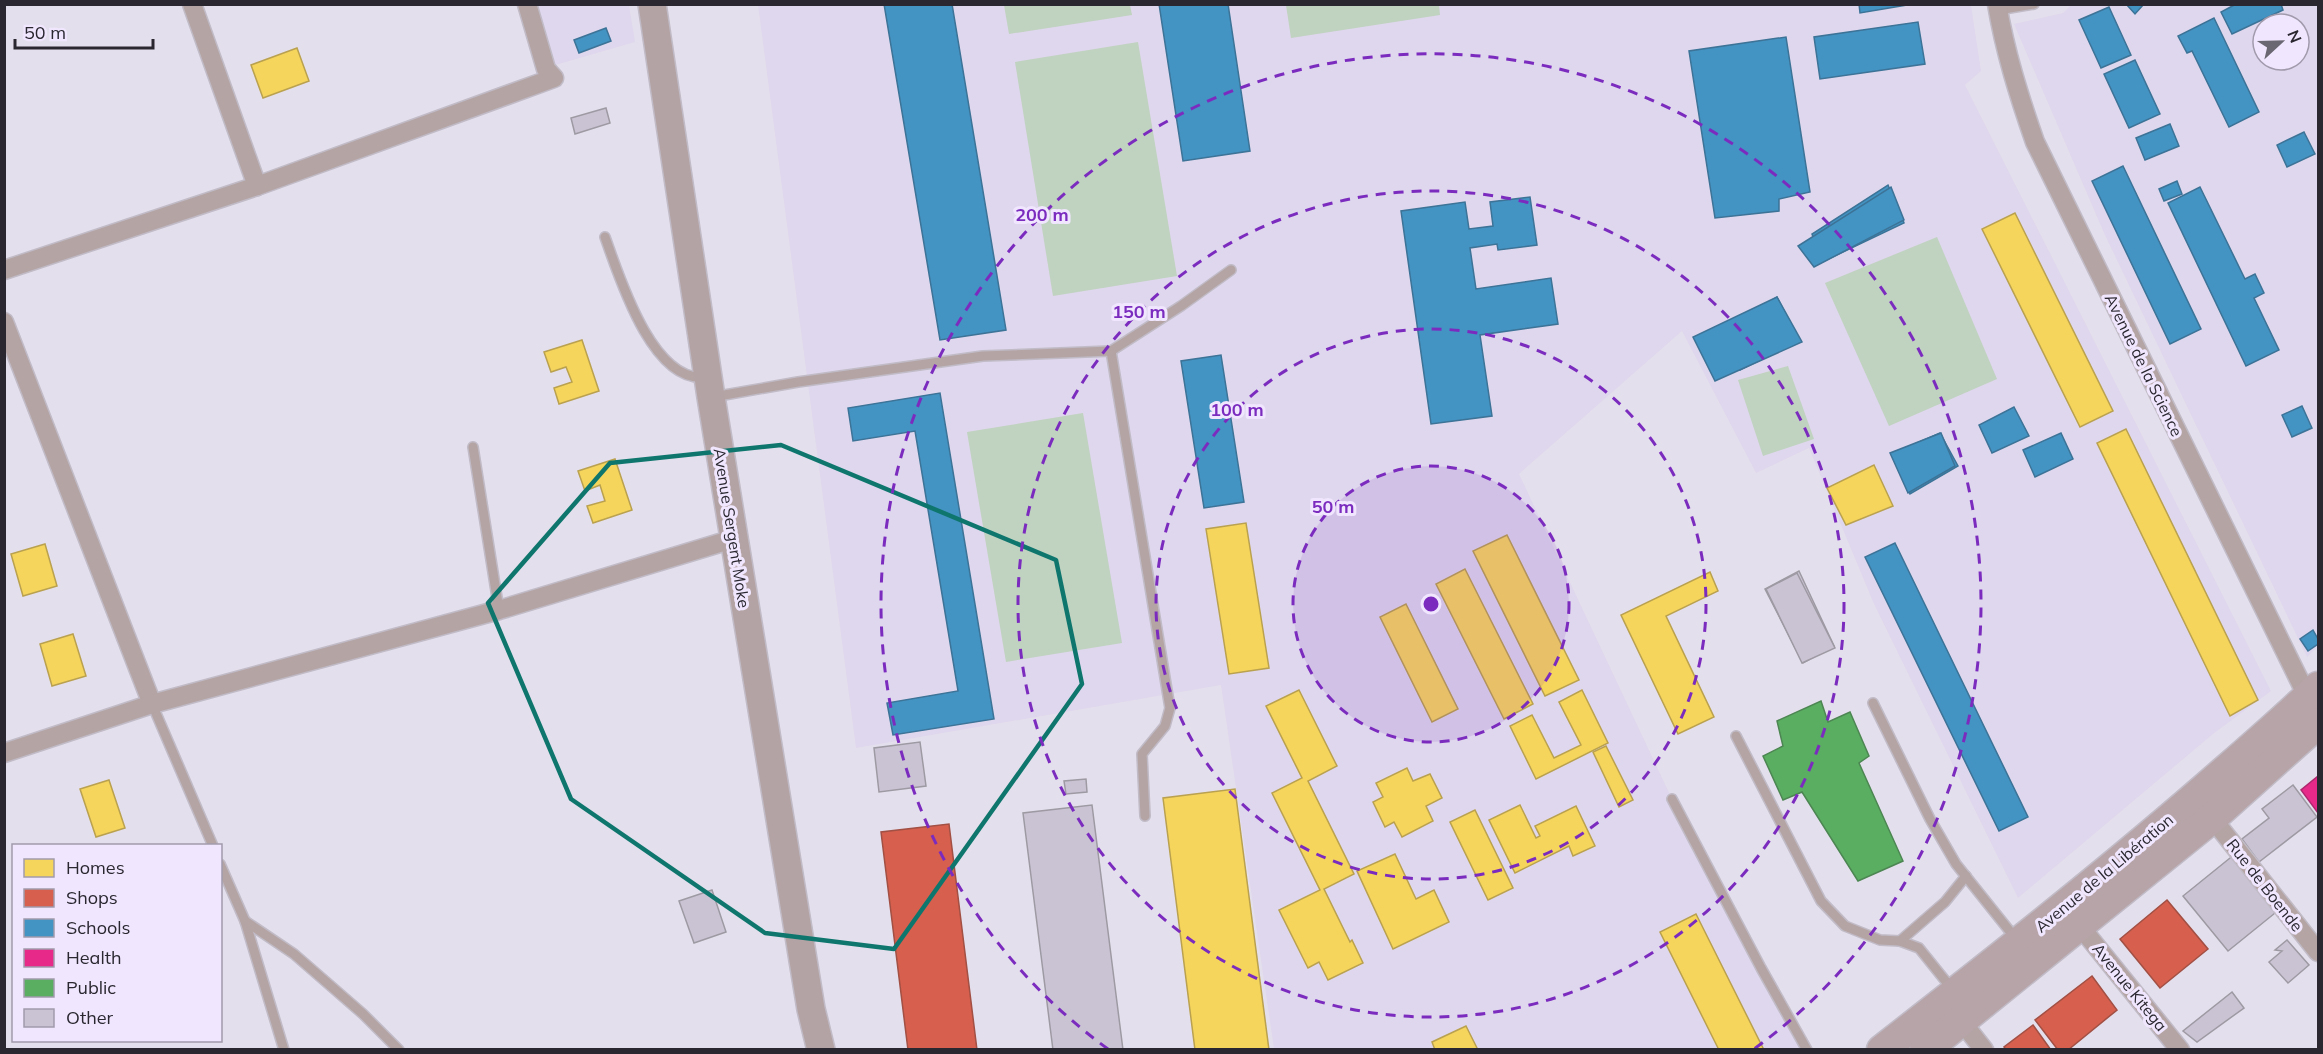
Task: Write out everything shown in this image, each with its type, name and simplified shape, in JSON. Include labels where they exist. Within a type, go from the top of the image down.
[{"type":"main road","name":"Avenue Sergent Moke","points":[[652,4],[733,539],[811,1009],[821,1050]]},
{"type":"main road","name":"Avenue de la Libération","points":[[1882,1050],[2079,925],[2212,818],[2316,706]]},
{"type":"main road","name":"Avenue de la Libération","points":[[1925,1050],[1954,1005],[2019,943],[2145,840],[2316,706]]},
{"type":"street","points":[[192,4],[257,186]]},
{"type":"street","points":[[4,270],[257,186],[554,78],[546,69],[527,4]]},
{"type":"street","name":"Avenue de la Science","points":[[1998,7],[2014,82],[2034,142],[2316,706]]},
{"type":"street","points":[[4,322],[152,704]]},
{"type":"street","points":[[4,753],[152,704],[499,610],[733,539]]},
{"type":"street","name":"Rue de Boende","points":[[2212,818],[2319,952]]},
{"type":"street","name":"Avenue Kitega","points":[[2079,925],[2180,1050]]},
{"type":"street","points":[[1954,1005],[1984,1050]]},
{"type":"lane","points":[[1998,7],[2034,4]]},
{"type":"lane","points":[[604,237],[626,295],[640,324],[664,358],[681,373],[696,378],[709,387],[798,382],[982,356],[1111,351],[1181,306],[1231,270]]},
{"type":"lane","points":[[1111,351],[1170,708],[1165,726],[1142,754],[1145,816]]},
{"type":"lane","points":[[473,447],[499,610]]},
{"type":"lane","points":[[1873,703],[1930,819],[1956,864],[2019,943]]},
{"type":"lane","points":[[152,704],[212,844]]},
{"type":"lane","points":[[1736,736],[1821,901],[1845,927],[1880,940],[1900,941],[1919,948],[1954,1005]]},
{"type":"lane","points":[[1672,799],[1807,1050]]},
{"type":"lane","points":[[222,869],[245,921],[284,1050]]},
{"type":"lane","points":[[1900,941],[1945,902],[1966,876]]},
{"type":"lane","points":[[245,921],[294,954],[363,1014],[399,1050]]},
{"type":"highlighted area","points":[[781,445],[1056,560],[1082,684],[894,949],[765,933],[571,799],[488,603],[610,463]]},
{"type":"shaded area","points":[[534,5],[629,5],[635,42],[552,66]]},
{"type":"shaded area","points":[[758,5],[1971,5],[1981,71],[1965,85],[2271,691],[2213,734],[2018,898],[1874,604],[1809,448],[1756,473],[1682,331],[1519,474],[1672,799],[1807,1049],[1274,1049],[1221,685],[856,748]]},
{"type":"shaded area","points":[[2071,5],[2318,5],[2318,646],[2307,657],[2104,233],[2014,24],[2063,13]]},
{"type":"green space","points":[[1004,5],[1130,5],[1132,15],[1009,34]]},
{"type":"green space","points":[[1286,5],[1439,5],[1440,15],[1291,38]]},
{"type":"green space","points":[[1138,42],[1177,276],[1053,296],[1015,62]]},
{"type":"green space","points":[[1937,237],[1997,379],[1889,426],[1825,283]]},
{"type":"green space","points":[[1788,366],[1814,439],[1763,456],[1738,380]]},
{"type":"green space","points":[[1083,413],[1122,643],[1006,662],[967,432]]},
{"type":"building: Homes","points":[[297,48],[309,81],[263,98],[251,65]]},
{"type":"building: Homes","points":[[2015,213],[2113,411],[2080,427],[1982,229]]},
{"type":"building: Homes","points":[[582,340],[599,391],[559,404],[554,388],[572,382],[566,367],[551,372],[544,352]]},
{"type":"building: Homes","points":[[2126,429],[2258,700],[2230,716],[2097,443]]},
{"type":"building: Homes","points":[[615,459],[632,510],[593,523],[587,506],[605,501],[600,485],[585,491],[578,471]]},
{"type":"building: Homes","points":[[1874,465],[1893,506],[1846,525],[1827,488]]},
{"type":"building: Homes","points":[[1246,523],[1269,668],[1229,674],[1206,529]]},
{"type":"building: Homes","points":[[1507,535],[1579,680],[1545,696],[1473,551]]},
{"type":"building: Homes","points":[[45,544],[57,586],[23,596],[11,554]]},
{"type":"building: Homes","points":[[1465,569],[1533,704],[1504,719],[1436,584]]},
{"type":"building: Homes","points":[[1710,572],[1718,591],[1666,616],[1714,717],[1678,734],[1621,615]]},
{"type":"building: Homes","points":[[1406,604],[1458,709],[1432,722],[1380,617]]},
{"type":"building: Homes","points":[[73,634],[86,676],[52,686],[40,644]]},
{"type":"building: Homes","points":[[1299,690],[1337,766],[1308,781],[1354,874],[1324,889],[1363,963],[1328,980],[1319,962],[1308,968],[1279,910],[1320,890],[1272,793],[1302,778],[1266,706]]},
{"type":"building: Homes","points":[[1582,690],[1608,743],[1536,779],[1510,726],[1532,715],[1554,758],[1581,745],[1559,702]]},
{"type":"building: Homes","points":[[1606,746],[1633,800],[1619,807],[1593,752]]},
{"type":"building: Homes","points":[[1407,768],[1413,781],[1430,774],[1442,798],[1426,806],[1433,821],[1402,837],[1394,822],[1385,827],[1373,802],[1383,797],[1376,783]]},
{"type":"building: Homes","points":[[109,780],[125,828],[96,837],[80,789]]},
{"type":"building: Homes","points":[[1235,789],[1269,1050],[1195,1050],[1163,798]]},
{"type":"building: Homes","points":[[1520,805],[1536,838],[1540,836],[1535,826],[1576,806],[1595,846],[1573,856],[1569,846],[1515,873],[1489,820]]},
{"type":"building: Homes","points":[[1475,810],[1513,888],[1488,900],[1450,822]]},
{"type":"building: Homes","points":[[1395,854],[1416,899],[1434,890],[1449,922],[1393,949],[1357,871]]},
{"type":"building: Homes","points":[[1696,914],[1764,1050],[1719,1050],[1660,932]]},
{"type":"building: Homes","points":[[1466,1026],[1478,1050],[1435,1050],[1432,1042]]},
{"type":"building: Shops","points":[[949,824],[977,1050],[908,1050],[881,832]]},
{"type":"building: Shops","points":[[2167,900],[2208,949],[2160,988],[2120,939]]},
{"type":"building: Shops","points":[[2092,976],[2117,1010],[2068,1050],[2058,1050],[2035,1020]]},
{"type":"building: Shops","points":[[2033,1025],[2051,1050],[2006,1050],[2004,1047]]},
{"type":"building: Schools","points":[[884,4],[952,4],[1006,330],[940,340]]},
{"type":"building: Schools","points":[[1159,4],[1228,4],[1250,151],[1183,161]]},
{"type":"building: Schools","points":[[1859,4],[1913,4],[1860,13]]},
{"type":"building: Schools","points":[[2126,4],[2144,4],[2135,14]]},
{"type":"building: Schools","points":[[2236,4],[2281,4],[2283,10],[2251,12],[2251,25],[2232,34],[2221,12]]},
{"type":"building: Schools","points":[[2109,7],[2131,55],[2101,68],[2079,20]]},
{"type":"building: Schools","points":[[2214,18],[2259,112],[2229,127],[2192,51],[2187,53],[2178,36]]},
{"type":"building: Schools","points":[[1918,22],[1925,64],[1820,79],[1814,37]]},
{"type":"building: Schools","points":[[606,28],[611,41],[579,53],[574,40]]},
{"type":"building: Schools","points":[[1786,37],[1810,192],[1779,199],[1779,211],[1715,218],[1689,51]]},
{"type":"building: Schools","points":[[2135,60],[2160,114],[2129,128],[2104,74]]},
{"type":"building: Schools","points":[[2170,124],[2179,146],[2145,160],[2136,138]]},
{"type":"building: Schools","points":[[2304,132],[2315,154],[2287,167],[2277,145]]},
{"type":"building: Schools","points":[[2123,166],[2201,329],[2170,344],[2092,181]]},
{"type":"building: Schools","points":[[2177,181],[2182,194],[2164,201],[2159,189]]},
{"type":"building: Schools","points":[[1888,185],[1904,223],[1822,262],[1812,234]]},
{"type":"building: Schools","points":[[1891,187],[1904,220],[1814,267],[1798,246]]},
{"type":"building: Schools","points":[[2200,187],[2245,279],[2255,274],[2264,293],[2254,298],[2279,350],[2246,366],[2168,203]]},
{"type":"building: Schools","points":[[1530,197],[1537,245],[1498,250],[1497,244],[1470,248],[1476,289],[1551,278],[1558,324],[1480,335],[1492,416],[1431,424],[1401,211],[1465,202],[1469,229],[1493,226],[1490,202]]},
{"type":"building: Schools","points":[[1777,297],[1799,341],[1740,370],[1720,331]]},
{"type":"building: Schools","points":[[1777,297],[1802,342],[1715,381],[1693,337]]},
{"type":"building: Schools","points":[[1221,355],[1244,502],[1204,508],[1181,361]]},
{"type":"building: Schools","points":[[940,393],[994,719],[893,735],[887,703],[958,691],[915,431],[853,441],[848,408]]},
{"type":"building: Schools","points":[[2302,406],[2312,428],[2292,437],[2282,415]]},
{"type":"building: Schools","points":[[2014,407],[2029,436],[1992,453],[1979,425]]},
{"type":"building: Schools","points":[[1940,433],[1958,466],[1910,494],[1894,453]]},
{"type":"building: Schools","points":[[1941,433],[1955,466],[1908,493],[1890,453]]},
{"type":"building: Schools","points":[[2061,433],[2073,459],[2035,477],[2023,450]]},
{"type":"building: Schools","points":[[1895,543],[2028,817],[1999,831],[1865,557]]},
{"type":"building: Schools","points":[[2313,630],[2318,644],[2308,651],[2300,639]]},
{"type":"building: Health","points":[[2318,776],[2318,813],[2301,790]]},
{"type":"building: Public","points":[[1821,701],[1828,722],[1850,712],[1869,756],[1859,763],[1903,861],[1858,881],[1802,792],[1783,800],[1763,756],[1783,746],[1777,721]]},
{"type":"building: Other","points":[[606,108],[610,123],[575,134],[571,118]]},
{"type":"building: Other","points":[[1799,571],[1834,646],[1803,663],[1765,589]]},
{"type":"building: Other","points":[[1797,573],[1835,648],[1802,663],[1766,589]]},
{"type":"building: Other","points":[[920,742],[926,786],[879,792],[874,748]]},
{"type":"building: Other","points":[[1086,779],[1087,792],[1066,794],[1064,781]]},
{"type":"building: Other","points":[[2293,785],[2317,817],[2259,862],[2242,839],[2269,818],[2262,809]]},
{"type":"building: Other","points":[[1092,805],[1123,1050],[1053,1050],[1023,813]]},
{"type":"building: Other","points":[[2235,854],[2280,909],[2228,951],[2183,896]]},
{"type":"building: Other","points":[[712,890],[726,932],[694,943],[679,901]]},
{"type":"building: Other","points":[[2287,940],[2309,965],[2288,983],[2269,962],[2282,951],[2275,950]]},
{"type":"building: Other","points":[[2232,992],[2244,1008],[2197,1042],[2183,1031]]}]
